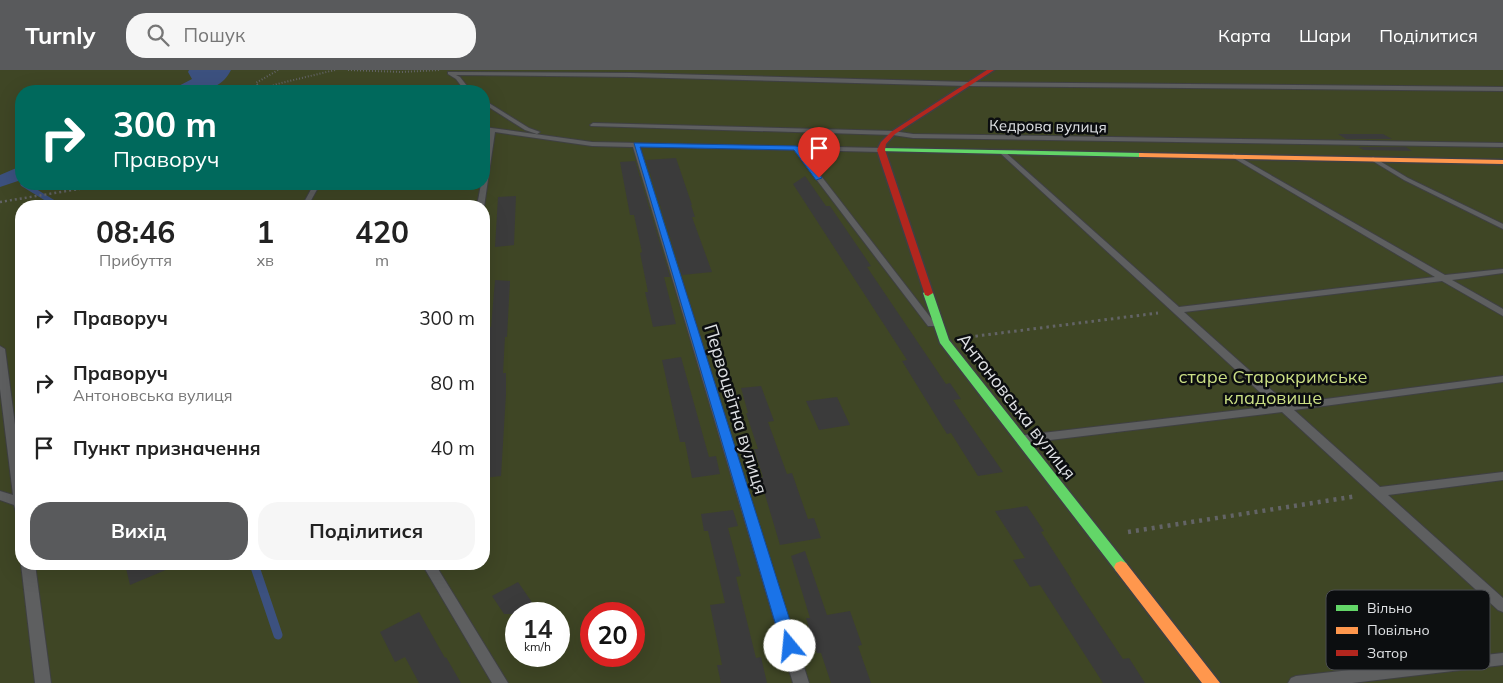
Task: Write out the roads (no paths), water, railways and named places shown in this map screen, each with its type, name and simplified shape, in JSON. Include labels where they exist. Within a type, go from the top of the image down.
[{"type":"street","points":[[944,341],[881,150],[883,142],[893,133],[991,70]]},
{"type":"street","points":[[881,150],[1503,162]]},
{"type":"street","name":"Антоновська вулиця","points":[[944,341],[1212,683]]},
{"type":"lane","points":[[448,72],[968,84],[1503,89]]},
{"type":"lane","points":[[448,72],[458,78],[463,85]]},
{"type":"lane","points":[[490,106],[528,128],[554,138]]},
{"type":"lane","name":"Кедрова вулиця","points":[[593,125],[893,133],[913,136],[1503,145]]},
{"type":"lane","points":[[490,144],[492,130],[592,144],[881,150]]},
{"type":"lane","name":"Первоцвітна вулиця","points":[[636,145],[802,683]]},
{"type":"lane","name":"Антоновська вулиця","points":[[796,148],[944,341]]},
{"type":"lane","points":[[1002,152],[1485,590]]},
{"type":"lane","points":[[1234,156],[1503,313]]},
{"type":"lane","points":[[1373,159],[1406,179],[1503,227]]},
{"type":"lane","points":[[1176,310],[1503,271]]},
{"type":"lane","points":[[0,349],[15,463]]},
{"type":"lane","points":[[1021,439],[1285,408],[1503,379]]},
{"type":"lane","points":[[1377,492],[1503,476]]},
{"type":"lane","points":[[0,495],[15,504]]},
{"type":"lane","points":[[29,570],[43,683]]},
{"type":"lane","points":[[432,570],[500,683]]},
{"type":"lane","points":[[1490,594],[1503,606]]},
{"type":"lane","points":[[1490,661],[1503,659]]},
{"type":"lane","points":[[1296,683],[1408,670]]},
{"type":"water","points":[[189,70],[231,70],[226,78],[217,85],[180,85],[192,79],[188,72]]},
{"type":"water","points":[[15,169],[15,182],[0,187],[0,175]]},
{"type":"waterway","points":[[33,190],[49,200]]},
{"type":"waterway","points":[[256,570],[278,635]]},
{"type":"park label","name":"старе Старокримське кладовище","points":[[1273,386]]}]
